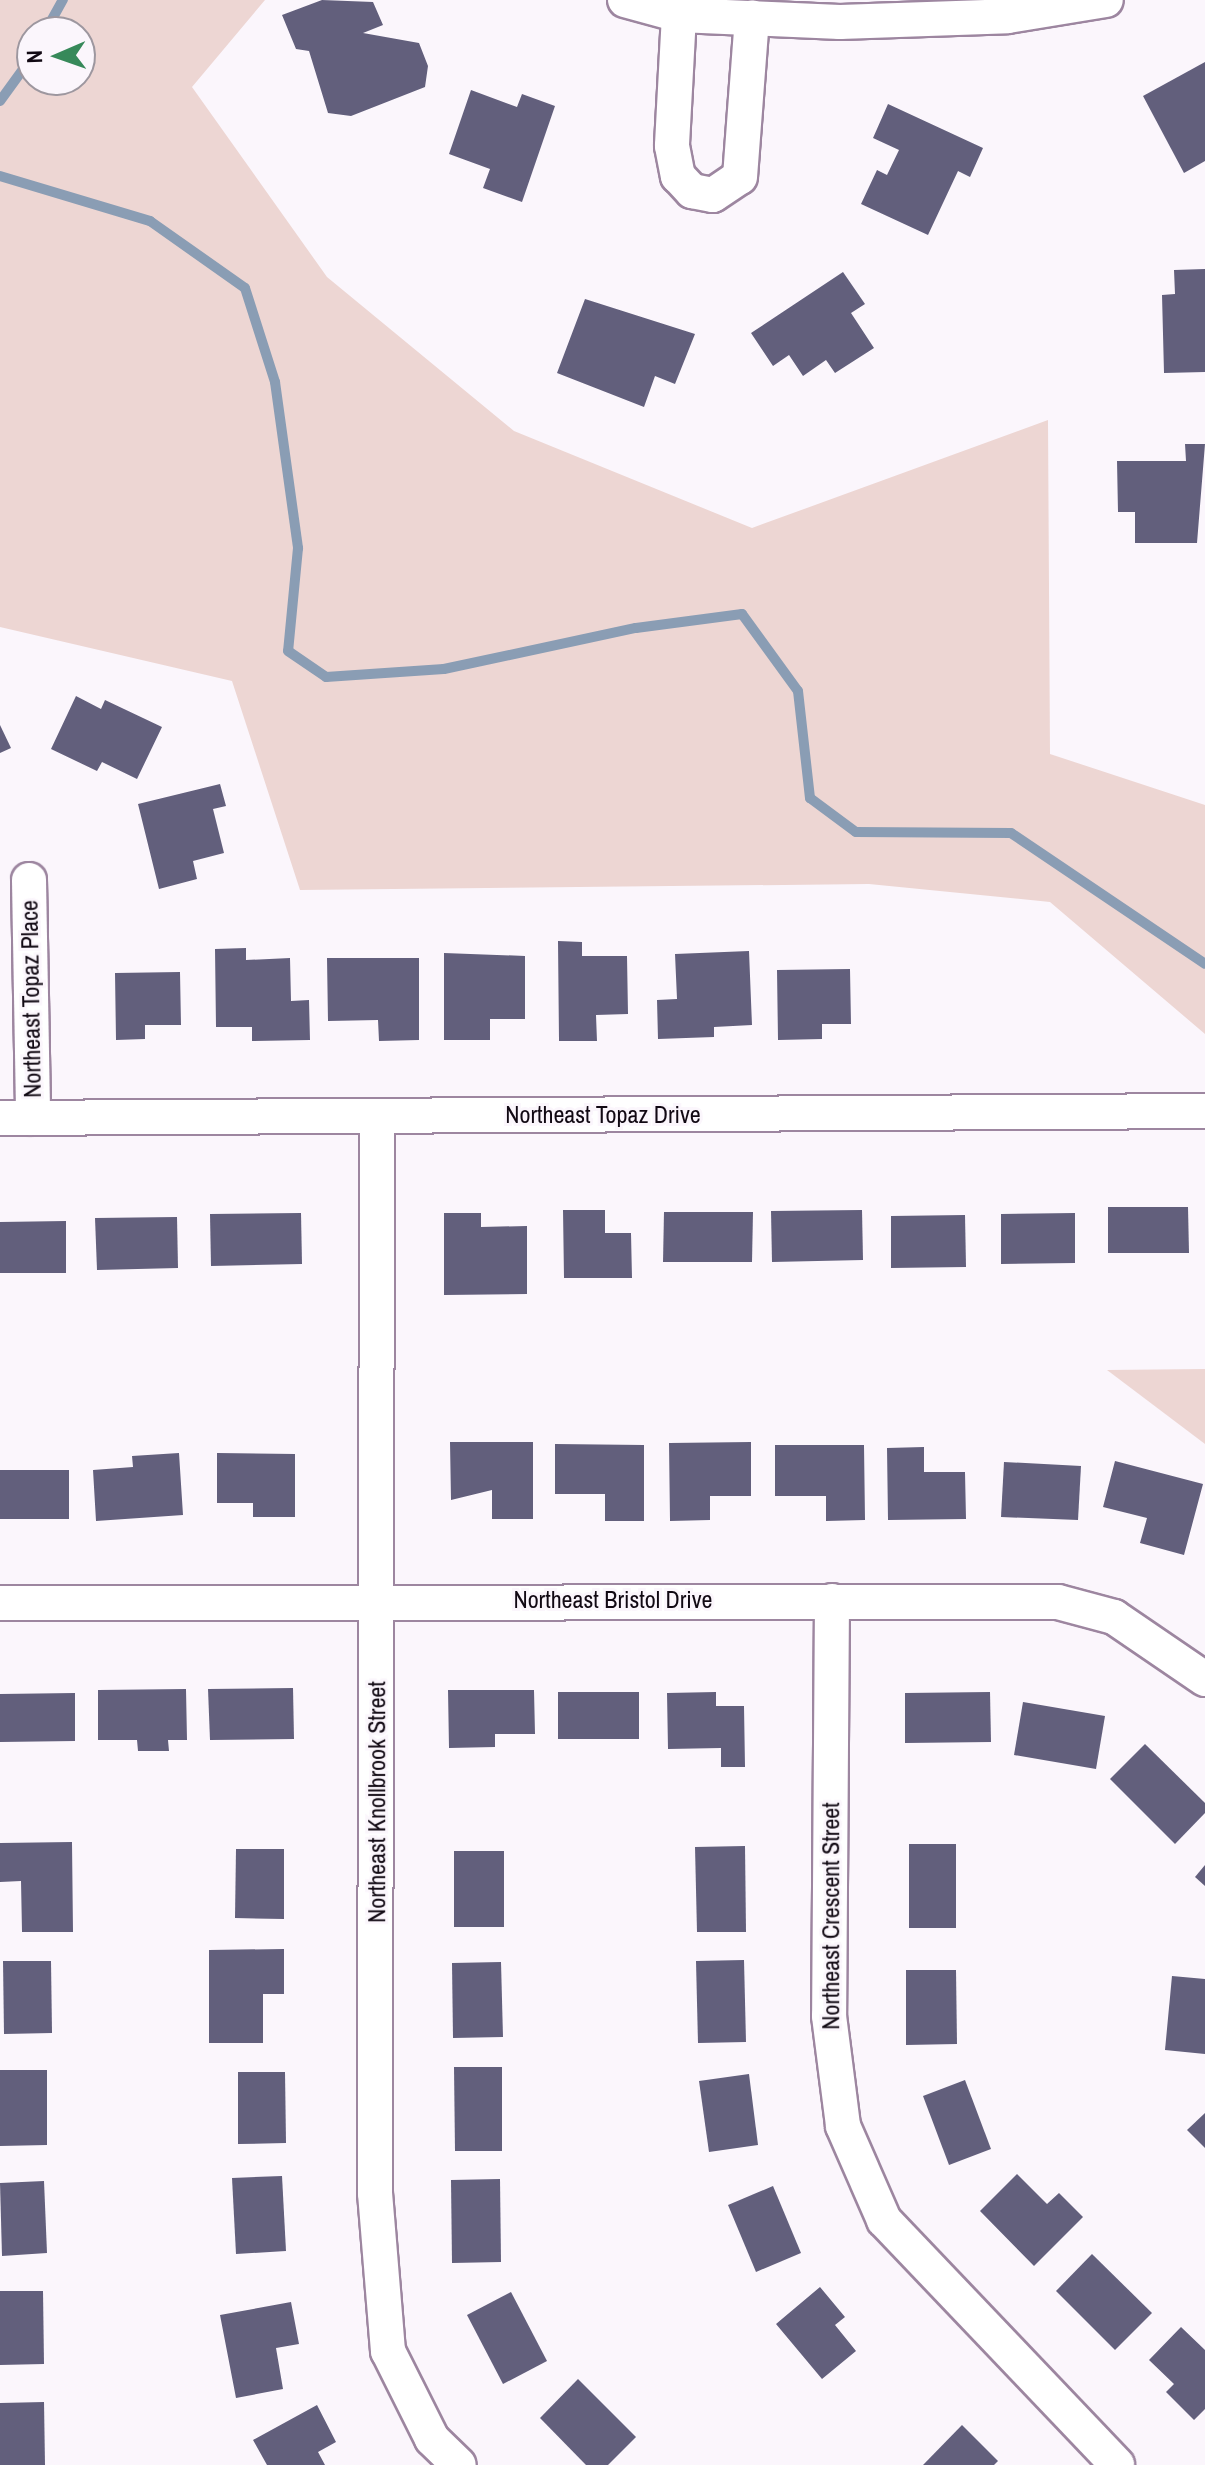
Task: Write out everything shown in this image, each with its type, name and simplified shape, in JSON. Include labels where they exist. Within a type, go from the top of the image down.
[{"type":"street","points":[[625,0],[679,15],[752,17],[1008,16],[1106,0]]},
{"type":"street","points":[[679,15],[672,146],[678,176],[692,191],[713,195],[740,177],[752,17]]},
{"type":"street","name":"Northeast Topaz Place","points":[[17,1118],[29,880]]},
{"type":"street","name":"Northeast Topaz Drive","points":[[17,1118],[1205,1111]]},
{"type":"street","name":"Northeast Knollbrook Street","points":[[377,1116],[375,2193],[388,2351],[432,2439],[459,2465]]},
{"type":"street","name":"Northeast Bristol Drive","points":[[0,1603],[378,1600],[1058,1602],[1114,1617],[1205,1679]]},
{"type":"street","name":"Northeast Crescent Street","points":[[832,1601],[829,2016],[843,2126],[884,2220],[1114,2464]]},
{"type":"shaded area","points":[[0,0],[265,0],[192,87],[327,277],[514,431],[752,528],[1048,420],[1050,754],[1205,805],[1205,1034],[1050,902],[869,884],[300,890],[232,681],[0,627]]},
{"type":"shaded area","points":[[1205,1369],[1205,1444],[1107,1370]]},
{"type":"building","points":[[322,0],[373,2],[383,25],[363,33],[419,43],[428,66],[425,87],[351,116],[328,113],[309,51],[296,49],[282,15]]},
{"type":"building","points":[[1205,62],[1205,161],[1184,173],[1143,96]]},
{"type":"building","points":[[471,90],[517,107],[522,94],[555,106],[522,202],[483,188],[490,169],[449,154]]},
{"type":"building","points":[[888,104],[983,148],[970,177],[958,171],[928,235],[861,204],[877,170],[887,175],[899,150],[873,138]]},
{"type":"building","points":[[1205,269],[1205,372],[1164,373],[1162,295],[1175,294],[1174,270]]},
{"type":"building","points":[[843,272],[865,304],[851,313],[874,348],[835,373],[826,360],[803,376],[789,355],[773,366],[751,333]]},
{"type":"building","points":[[585,299],[695,334],[675,384],[655,376],[644,407],[557,373]]},
{"type":"building","points":[[1185,444],[1205,444],[1197,543],[1135,543],[1135,512],[1118,512],[1117,461],[1186,461]]},
{"type":"building","points":[[76,696],[101,709],[105,700],[162,727],[137,779],[102,762],[97,771],[51,749]]},
{"type":"building","points":[[0,725],[11,748],[0,753]]},
{"type":"building","points":[[220,784],[226,806],[213,809],[224,853],[193,861],[197,879],[159,889],[138,804]]},
{"type":"building","points":[[558,941],[582,942],[582,956],[627,956],[628,1014],[596,1015],[597,1041],[559,1041]]},
{"type":"building","points":[[246,948],[246,960],[290,958],[291,1001],[309,1000],[310,1040],[252,1041],[252,1027],[216,1027],[215,949]]},
{"type":"building","points":[[749,951],[752,1025],[714,1027],[714,1037],[658,1039],[657,1000],[677,999],[675,954]]},
{"type":"building","points":[[444,953],[525,956],[525,1019],[490,1019],[490,1040],[444,1040]]},
{"type":"building","points":[[327,958],[419,958],[419,1040],[379,1041],[378,1020],[328,1021]]},
{"type":"building","points":[[850,969],[851,1024],[822,1024],[822,1039],[778,1040],[777,970]]},
{"type":"building","points":[[180,972],[181,1025],[145,1025],[145,1039],[116,1040],[115,973]]},
{"type":"building","points":[[1108,1207],[1188,1207],[1189,1253],[1108,1253]]},
{"type":"building","points":[[563,1210],[605,1210],[605,1233],[631,1233],[632,1278],[564,1278]]},
{"type":"building","points":[[862,1210],[863,1260],[772,1262],[771,1211]]},
{"type":"building","points":[[664,1212],[753,1212],[752,1262],[663,1262]]},
{"type":"building","points":[[301,1213],[302,1264],[211,1266],[210,1214]]},
{"type":"building","points":[[444,1213],[481,1213],[481,1227],[527,1226],[527,1294],[444,1295]]},
{"type":"building","points":[[1075,1213],[1075,1263],[1001,1264],[1001,1214]]},
{"type":"building","points":[[965,1215],[966,1267],[891,1268],[891,1216]]},
{"type":"building","points":[[177,1217],[178,1268],[97,1270],[95,1218]]},
{"type":"building","points":[[66,1221],[66,1273],[0,1273],[0,1222]]},
{"type":"building","points":[[450,1442],[533,1442],[533,1519],[492,1519],[492,1490],[451,1500]]},
{"type":"building","points":[[751,1442],[751,1496],[710,1496],[710,1520],[670,1521],[669,1443]]},
{"type":"building","points":[[555,1444],[644,1445],[644,1521],[605,1521],[605,1494],[555,1494]]},
{"type":"building","points":[[775,1445],[864,1445],[865,1520],[826,1521],[826,1496],[775,1496]]},
{"type":"building","points":[[924,1447],[924,1472],[965,1472],[966,1519],[888,1520],[887,1448]]},
{"type":"building","points":[[179,1453],[183,1515],[96,1521],[93,1470],[133,1467],[132,1456]]},
{"type":"building","points":[[217,1453],[295,1454],[295,1517],[253,1517],[253,1503],[217,1503]]},
{"type":"building","points":[[1115,1461],[1203,1484],[1184,1555],[1140,1543],[1147,1518],[1103,1507]]},
{"type":"building","points":[[1004,1462],[1081,1466],[1078,1520],[1001,1517]]},
{"type":"building","points":[[0,1470],[69,1470],[69,1519],[0,1519]]},
{"type":"building","points":[[293,1688],[294,1739],[210,1740],[208,1689]]},
{"type":"building","points":[[186,1689],[187,1740],[168,1740],[169,1751],[138,1751],[137,1740],[98,1740],[98,1690]]},
{"type":"building","points":[[448,1690],[534,1690],[535,1734],[495,1734],[495,1747],[449,1748]]},
{"type":"building","points":[[558,1692],[639,1692],[639,1739],[558,1739]]},
{"type":"building","points":[[716,1692],[716,1706],[744,1706],[745,1767],[721,1767],[721,1748],[668,1749],[667,1693]]},
{"type":"building","points":[[990,1692],[991,1742],[905,1743],[905,1693]]},
{"type":"building","points":[[75,1693],[75,1741],[0,1742],[0,1694]]},
{"type":"building","points":[[1023,1702],[1105,1716],[1096,1769],[1014,1755]]},
{"type":"building","points":[[1145,1744],[1205,1803],[1205,1813],[1175,1844],[1110,1779]]},
{"type":"building","points":[[72,1842],[73,1932],[22,1932],[21,1881],[0,1882],[0,1843]]},
{"type":"building","points":[[909,1844],[956,1844],[956,1928],[909,1928]]},
{"type":"building","points":[[745,1846],[746,1932],[697,1932],[695,1847]]},
{"type":"building","points":[[236,1849],[284,1849],[284,1919],[235,1918]]},
{"type":"building","points":[[454,1851],[504,1851],[504,1927],[454,1927]]},
{"type":"building","points":[[1205,1865],[1205,1886],[1195,1877]]},
{"type":"building","points":[[284,1949],[284,1994],[263,1994],[263,2043],[209,2043],[209,1950]]},
{"type":"building","points":[[744,1960],[746,2042],[698,2043],[696,1961]]},
{"type":"building","points":[[3,1961],[51,1961],[52,2033],[4,2034]]},
{"type":"building","points":[[501,1962],[503,2037],[453,2038],[452,1963]]},
{"type":"building","points":[[906,1970],[956,1970],[957,2044],[906,2045]]},
{"type":"building","points":[[1172,1976],[1205,1979],[1205,2054],[1165,2050]]},
{"type":"building","points":[[454,2067],[502,2067],[502,2151],[455,2151]]},
{"type":"building","points":[[0,2070],[47,2070],[47,2145],[0,2146]]},
{"type":"building","points":[[238,2072],[285,2072],[286,2143],[238,2144]]},
{"type":"building","points":[[749,2074],[758,2145],[709,2152],[699,2081]]},
{"type":"building","points":[[965,2080],[991,2149],[949,2165],[923,2096]]},
{"type":"building","points":[[1205,2113],[1205,2148],[1187,2130]]},
{"type":"building","points":[[1017,2174],[1047,2204],[1059,2193],[1083,2217],[1034,2266],[980,2211]]},
{"type":"building","points":[[282,2176],[286,2251],[236,2254],[232,2178]]},
{"type":"building","points":[[500,2179],[501,2262],[452,2263],[451,2180]]},
{"type":"building","points":[[44,2181],[47,2253],[2,2256],[0,2183]]},
{"type":"building","points":[[773,2186],[801,2253],[756,2272],[728,2205]]},
{"type":"building","points":[[1092,2254],[1152,2313],[1115,2350],[1056,2291]]},
{"type":"building","points":[[820,2287],[845,2317],[835,2325],[856,2351],[822,2379],[776,2324]]},
{"type":"building","points":[[0,2291],[43,2291],[44,2364],[0,2365]]},
{"type":"building","points":[[511,2292],[547,2361],[503,2384],[467,2315]]},
{"type":"building","points":[[291,2302],[299,2344],[276,2348],[283,2389],[236,2398],[220,2315]]},
{"type":"building","points":[[1181,2327],[1205,2350],[1205,2409],[1194,2420],[1166,2392],[1174,2384],[1149,2360]]},
{"type":"building","points":[[578,2379],[636,2437],[608,2465],[586,2465],[540,2418]]},
{"type":"building","points":[[44,2402],[45,2465],[0,2465],[0,2403]]},
{"type":"building","points":[[317,2405],[336,2442],[318,2452],[325,2465],[267,2465],[253,2440]]},
{"type":"building","points":[[962,2425],[998,2461],[994,2465],[923,2465]]},
{"type":"waterway","points":[[54,16],[63,0]]},
{"type":"waterway","points":[[0,101],[16,79]]},
{"type":"waterway","points":[[0,176],[150,221],[245,288],[275,382],[298,548],[288,651],[326,677],[444,669],[636,628],[742,614],[798,691],[810,798],[856,832],[1011,833],[1205,964]]}]
